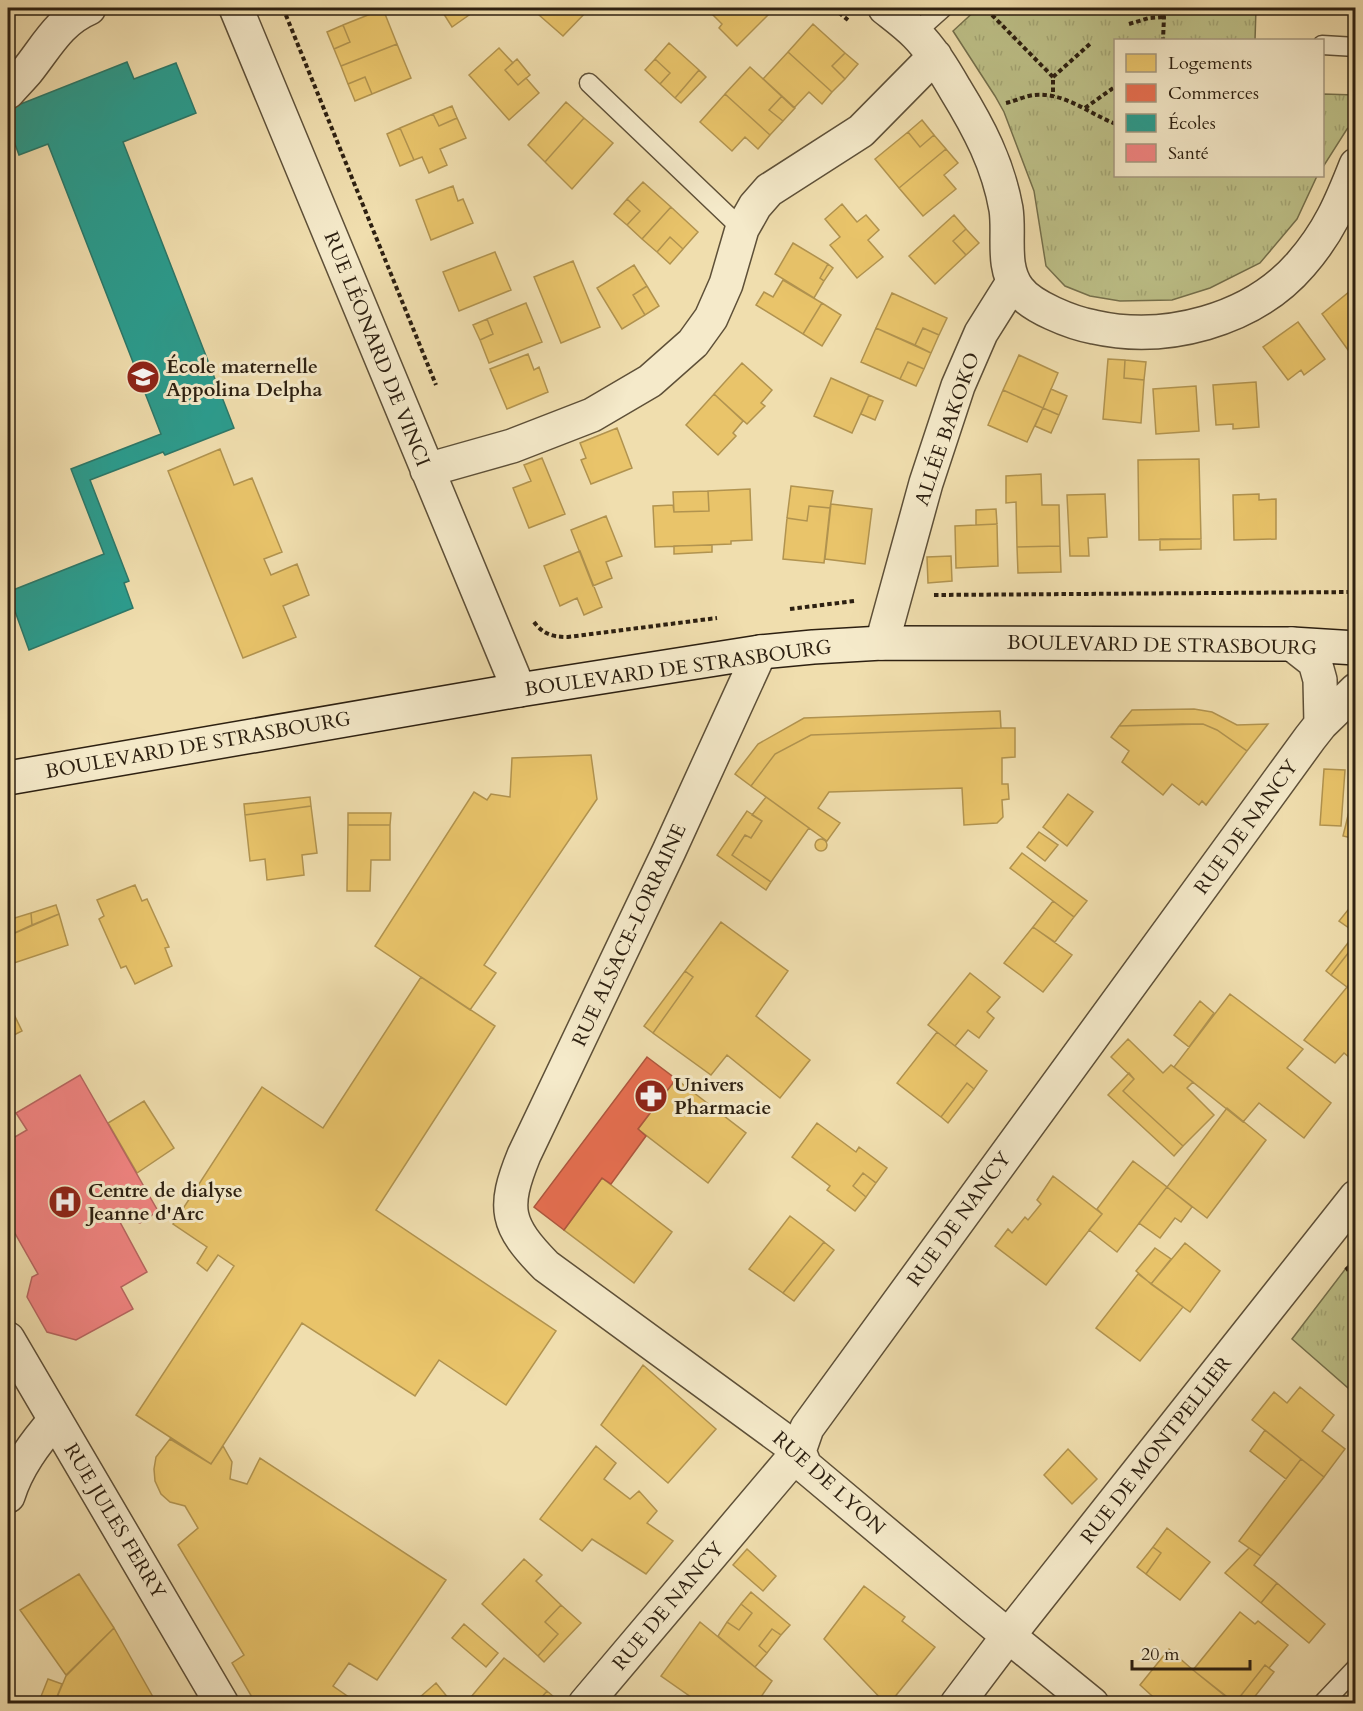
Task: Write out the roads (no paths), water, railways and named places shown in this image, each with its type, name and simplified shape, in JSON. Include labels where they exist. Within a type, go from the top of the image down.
[{"type":"street","points":[[8,92],[27,71],[56,31],[68,19],[87,8]]},
{"type":"street","name":"RUE LÉONARD DE VINCI","points":[[236,8],[519,690]]},
{"type":"street","points":[[885,8],[925,44],[976,124],[997,170],[1006,212],[1007,260],[1013,282],[1020,292],[1047,310],[1082,325],[1111,331],[1165,331],[1195,326],[1224,316],[1266,295],[1300,265],[1326,230],[1342,202],[1356,165]]},
{"type":"street","points":[[427,471],[512,446],[582,419],[650,381],[693,343],[711,318],[726,284],[742,229],[755,206],[769,190],[861,131],[925,44]]},
{"type":"street","name":"ALLÉE BAKOKO","points":[[882,643],[926,483],[958,386],[981,333],[1013,282]]},
{"type":"street","name":"BOULEVARD DE STRASBOURG","points":[[8,778],[519,690],[760,652],[882,643],[1292,644],[1356,648]]},
{"type":"street","points":[[1292,644],[1315,662],[1320,680],[1321,724]]},
{"type":"street","name":"RUE ALSACE-LORRAINE","points":[[511,1220],[512,1185],[524,1155],[685,818],[760,652]]},
{"type":"street","name":"RUE DE NANCY","points":[[585,1704],[799,1451],[807,1428],[1321,724],[1356,690]]},
{"type":"street","name":"RUE DE MONTPELLIER","points":[[957,1704],[1009,1635],[1356,1197]]},
{"type":"street","name":"RUE DE LYON","points":[[511,1220],[526,1245],[546,1266],[799,1451],[806,1466],[1092,1704]]},
{"type":"street","name":"RUE JULES FERRY","points":[[8,1339],[222,1704]]},
{"type":"street","points":[[8,1496],[18,1470],[36,1442],[55,1420]]},
{"type":"lane","points":[[925,44],[943,8]]},
{"type":"lane","points":[[1324,45],[1356,47]]},
{"type":"lane","points":[[589,83],[742,229]]},
{"type":"lane","points":[[1322,1704],[1356,1668]]},
{"type":"place","name":"École maternelle Appolina Delpha","points":[[143,377]]},
{"type":"place","name":"Univers Pharmacie","points":[[651,1096]]},
{"type":"place","name":"Centre de dialyse Jeanne d'Arc","points":[[65,1202]]}]
